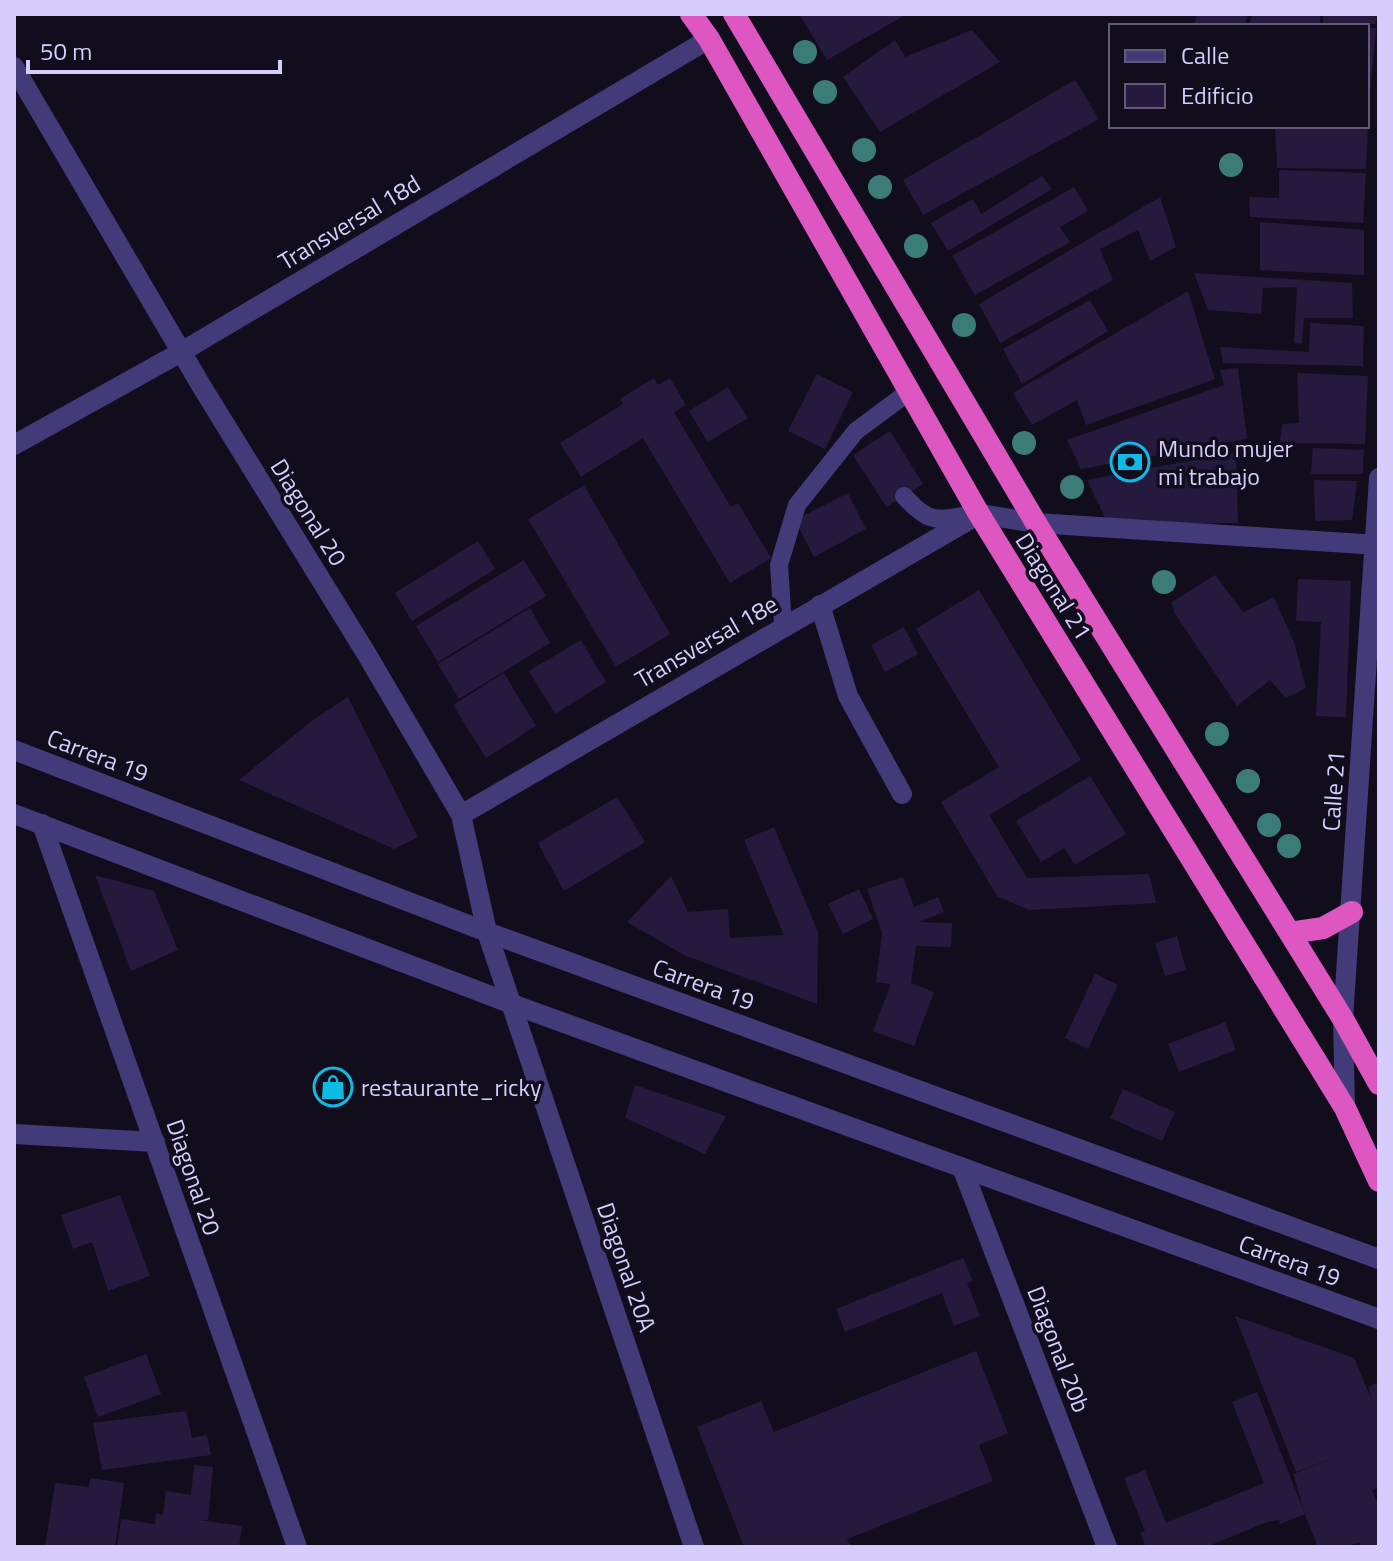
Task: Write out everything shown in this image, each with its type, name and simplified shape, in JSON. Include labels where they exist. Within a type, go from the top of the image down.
[{"type":"highway","name":"Diagonal 21","points":[[691,14],[709,39],[979,514],[1345,1108],[1379,1181]]},
{"type":"highway","name":"Diagonal 21","points":[[734,14],[1036,523],[1343,1019],[1379,1084]]},
{"type":"highway","points":[[1290,933],[1323,928],[1352,912]]},
{"type":"street","name":"Transversal 18d","points":[[14,445],[183,351],[709,39]]},
{"type":"street","name":"Diagonal 20","points":[[14,67],[461,815],[487,932],[512,1004]]},
{"type":"street","name":"Calle 21","points":[[1345,1108],[1343,1019],[1377,545],[1379,478]]},
{"type":"street","points":[[979,514],[1036,523],[1377,545]]},
{"type":"street","name":"Transversal 18e","points":[[461,815],[783,625],[979,514]]},
{"type":"street","points":[[820,605],[848,696],[902,794]]},
{"type":"street","name":"Carrera 19","points":[[14,750],[487,932],[1379,1259]]},
{"type":"street","name":"Carrera 19","points":[[14,814],[512,1004],[1379,1319]]},
{"type":"street","name":"Diagonal 20","points":[[42,824],[297,1547]]},
{"type":"street","name":"Diagonal 20A","points":[[512,1004],[694,1547]]},
{"type":"street","points":[[14,1134],[155,1142]]},
{"type":"street","name":"Diagonal 20b","points":[[963,1170],[1107,1547]]},
{"type":"lane","points":[[783,625],[779,565],[797,505],[910,391]]},
{"type":"lane","points":[[904,496],[922,517],[932,519],[979,514]]},
{"type":"building","points":[[799,14],[907,14],[827,60]]},
{"type":"building","points":[[1197,14],[1248,14],[1246,24],[1194,24]]},
{"type":"building","points":[[1252,14],[1320,14],[1320,24],[1250,24]]},
{"type":"building","points":[[1323,14],[1377,14],[1376,24],[1323,24]]},
{"type":"building","points":[[1369,28],[1376,28],[1369,105]]},
{"type":"building","points":[[972,30],[1000,62],[880,132],[843,77],[895,40],[905,57]]},
{"type":"building","points":[[1075,80],[1099,119],[923,215],[903,180]]},
{"type":"building","points":[[1275,128],[1368,128],[1366,169],[1277,168]]},
{"type":"building","points":[[1279,170],[1366,173],[1363,223],[1250,217],[1249,197],[1279,198]]},
{"type":"building","points":[[1042,176],[1052,189],[948,251],[931,223],[973,199],[981,214]]},
{"type":"building","points":[[1074,187],[1088,211],[1060,227],[1070,242],[975,295],[952,256]]},
{"type":"building","points":[[1160,197],[1176,247],[1150,261],[1138,230],[1100,249],[1113,280],[1000,343],[979,304]]},
{"type":"building","points":[[1260,222],[1364,230],[1364,275],[1260,270]]},
{"type":"building","points":[[1194,273],[1352,283],[1353,318],[1304,318],[1302,344],[1294,343],[1297,287],[1263,288],[1261,314],[1208,310]]},
{"type":"building","points":[[1188,291],[1215,379],[1086,425],[1077,400],[1032,425],[1013,393]]},
{"type":"building","points":[[1090,300],[1108,331],[1022,384],[1003,349]]},
{"type":"building","points":[[1310,323],[1364,326],[1363,366],[1223,363],[1220,347],[1309,352]]},
{"type":"building","points":[[1238,368],[1247,439],[1081,469],[1067,440],[1224,385],[1220,370]]},
{"type":"building","points":[[1297,373],[1368,376],[1365,444],[1280,443],[1282,424],[1299,423]]},
{"type":"building","points":[[817,374],[853,392],[825,449],[788,431]]},
{"type":"building","points":[[654,378],[658,385],[670,378],[686,405],[674,412],[731,507],[738,503],[771,558],[730,583],[643,438],[581,477],[560,443],[623,404],[620,399]]},
{"type":"building","points":[[728,387],[748,418],[708,442],[689,411]]},
{"type":"building","points":[[890,431],[923,484],[886,507],[853,455]]},
{"type":"building","points":[[1313,448],[1364,450],[1363,474],[1311,474]]},
{"type":"building","points":[[1236,452],[1238,523],[1108,524],[1087,480]]},
{"type":"building","points":[[1314,480],[1357,481],[1352,520],[1315,521]]},
{"type":"building","points":[[584,485],[670,634],[616,667],[528,519]]},
{"type":"building","points":[[848,493],[866,529],[814,557],[795,520]]},
{"type":"building","points":[[478,541],[495,569],[412,621],[395,593]]},
{"type":"building","points":[[524,560],[546,596],[438,662],[416,626]]},
{"type":"building","points":[[1215,575],[1243,612],[1274,597],[1295,645],[1306,688],[1286,698],[1270,680],[1237,706],[1174,612],[1172,602]]},
{"type":"building","points":[[1298,579],[1351,581],[1346,717],[1316,716],[1321,622],[1296,621]]},
{"type":"building","points":[[979,590],[1081,760],[989,815],[1027,878],[1149,874],[1156,903],[1029,910],[997,896],[941,802],[999,767],[916,629]]},
{"type":"building","points":[[530,608],[550,643],[459,699],[438,664]]},
{"type":"building","points":[[904,627],[918,654],[885,672],[871,645]]},
{"type":"building","points":[[581,640],[606,682],[555,714],[529,671]]},
{"type":"building","points":[[504,673],[536,726],[486,758],[453,705]]},
{"type":"building","points":[[348,697],[418,837],[394,849],[239,780],[313,720]]},
{"type":"building","points":[[1090,776],[1126,834],[1075,865],[1064,848],[1041,862],[1016,821]]},
{"type":"building","points":[[617,797],[645,842],[564,891],[538,843]]},
{"type":"building","points":[[774,827],[818,932],[817,1004],[684,955],[627,922],[671,876],[688,912],[728,909],[730,938],[784,935],[744,840]]},
{"type":"building","points":[[95,875],[154,891],[178,950],[131,971]]},
{"type":"building","points":[[903,877],[914,907],[938,897],[944,912],[918,922],[952,923],[951,947],[916,946],[911,983],[934,992],[914,1046],[873,1031],[891,984],[876,982],[882,933],[867,889]]},
{"type":"building","points":[[859,889],[873,919],[843,934],[828,904]]},
{"type":"building","points":[[1177,936],[1186,970],[1165,976],[1155,943]]},
{"type":"building","points":[[1095,974],[1118,985],[1088,1049],[1065,1038]]},
{"type":"building","points":[[1225,1022],[1236,1050],[1179,1072],[1168,1044]]},
{"type":"building","points":[[635,1085],[726,1116],[705,1154],[625,1118]]},
{"type":"building","points":[[1123,1089],[1175,1112],[1162,1141],[1110,1118]]},
{"type":"building","points":[[120,1195],[150,1276],[108,1291],[92,1242],[73,1249],[61,1215]]},
{"type":"building","points":[[963,1258],[973,1281],[967,1283],[980,1316],[954,1326],[942,1293],[845,1332],[836,1309]]},
{"type":"building","points":[[1235,1316],[1354,1358],[1373,1403],[1368,1387],[1379,1382],[1379,1487],[1372,1490],[1379,1507],[1379,1547],[1361,1547],[1359,1542],[1346,1547],[1318,1547],[1293,1474],[1347,1453],[1296,1472]]},
{"type":"building","points":[[976,1351],[1008,1433],[979,1445],[993,1481],[847,1539],[851,1547],[744,1547],[697,1427],[761,1401],[774,1432]]},
{"type":"building","points":[[146,1354],[161,1394],[98,1417],[84,1377]]},
{"type":"building","points":[[1257,1392],[1305,1514],[1280,1524],[1279,1520],[1267,1522],[1206,1547],[1146,1547],[1140,1533],[1145,1531],[1124,1478],[1145,1470],[1166,1523],[1264,1483],[1232,1402]]},
{"type":"building","points":[[186,1411],[192,1438],[207,1435],[211,1455],[102,1470],[93,1423]]},
{"type":"building","points":[[194,1465],[213,1467],[208,1520],[199,1520],[242,1526],[239,1547],[117,1547],[121,1519],[155,1524],[156,1513],[163,1515],[166,1491],[191,1495]]},
{"type":"building","points":[[90,1478],[124,1483],[115,1547],[45,1547],[55,1483],[89,1487]]},
{"type":"place","name":"Mundo mujer mi trabajo","points":[[1130,462]]},
{"type":"place","name":"restaurante_ricky","points":[[333,1087]]}]
